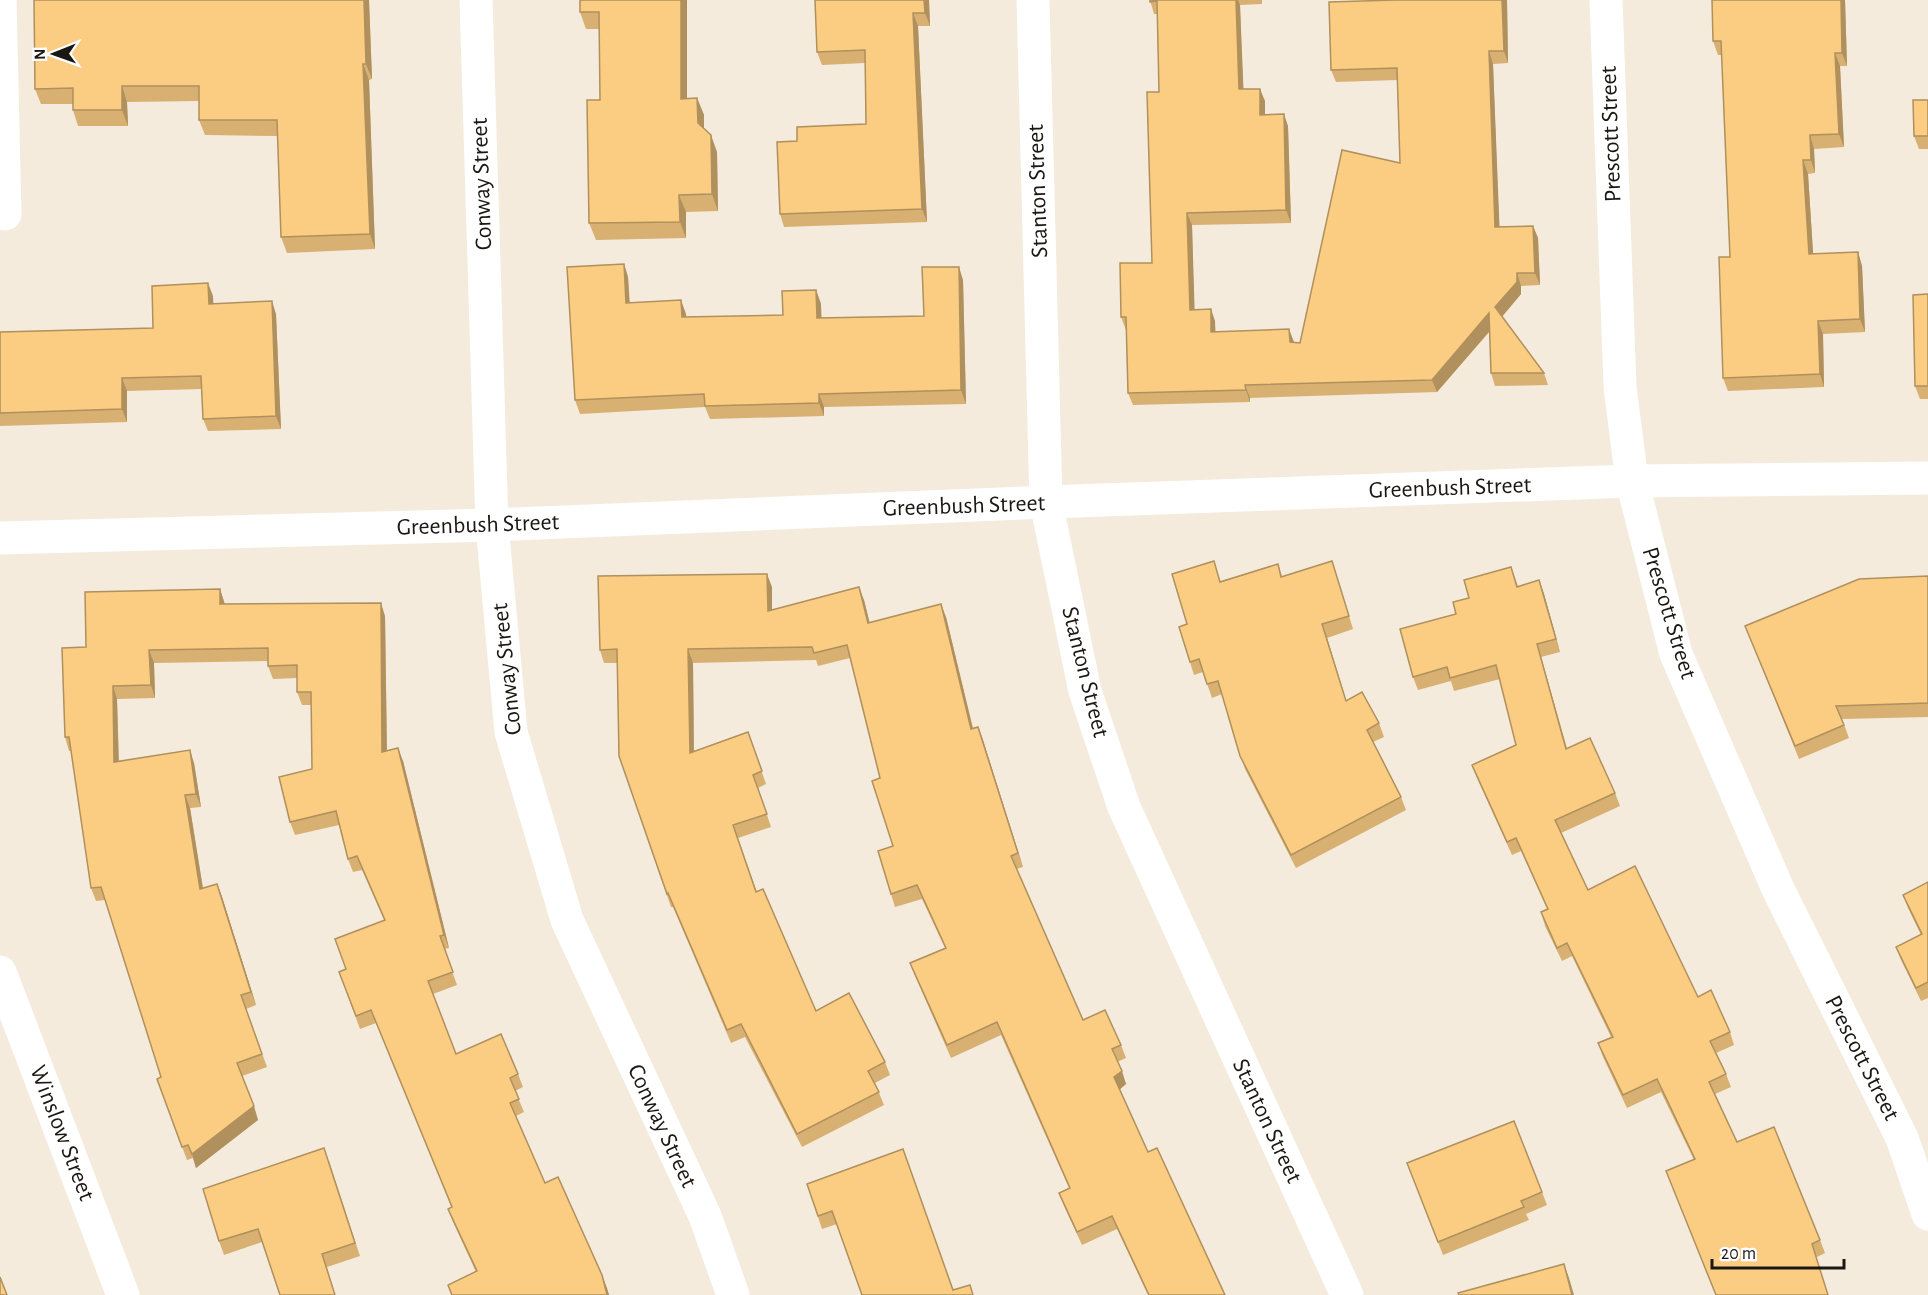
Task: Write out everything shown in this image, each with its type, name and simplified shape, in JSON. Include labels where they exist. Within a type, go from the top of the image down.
[{"type":"street","points":[[0,0],[5,214]]},
{"type":"street","name":"Conway Street","points":[[476,0],[492,525],[511,732],[567,920],[705,1216],[733,1295]]},
{"type":"street","name":"Stanton Street","points":[[1033,0],[1046,502],[1085,692],[1124,807],[1347,1295]]},
{"type":"street","name":"Prescott Street","points":[[1606,0],[1620,387],[1632,481],[1676,654],[1778,889],[1915,1134],[1928,1214]]},
{"type":"street","name":"Greenbush Street","points":[[0,538],[492,525],[1632,481],[1928,478]]},
{"type":"street","name":"Winslow Street","points":[[0,973],[123,1295]]},
{"type":"building","points":[[34,0],[364,0],[366,64],[363,64],[370,234],[281,237],[277,120],[199,120],[199,86],[122,86],[122,110],[73,110],[73,88],[35,89]]},
{"type":"building","points":[[580,0],[681,0],[681,99],[697,98],[698,123],[711,135],[712,194],[679,195],[680,222],[589,223],[587,100],[600,100],[599,12],[580,12]]},
{"type":"building","points":[[815,0],[924,0],[925,13],[913,13],[922,209],[780,214],[777,142],[797,141],[797,127],[866,124],[865,50],[817,52]]},
{"type":"building","points":[[1150,0],[1236,0],[1239,89],[1260,89],[1260,115],[1284,114],[1286,210],[1187,213],[1190,310],[1211,309],[1211,332],[1289,329],[1290,342],[1300,343],[1342,150],[1400,163],[1397,68],[1331,70],[1329,2],[1502,0],[1504,51],[1489,51],[1495,227],[1533,226],[1535,273],[1517,273],[1517,282],[1495,307],[1544,373],[1491,373],[1489,313],[1432,380],[1245,385],[1246,390],[1128,393],[1126,317],[1121,317],[1120,263],[1152,263],[1147,92],[1159,92],[1157,1],[1150,2]]},
{"type":"building","points":[[1712,0],[1841,0],[1842,53],[1835,53],[1839,134],[1810,135],[1811,160],[1803,160],[1809,254],[1858,252],[1860,319],[1818,321],[1820,374],[1723,378],[1719,257],[1730,257],[1721,41],[1713,41]]},
{"type":"building","points":[[1913,100],[1928,100],[1928,136],[1914,136]]},
{"type":"building","points":[[624,264],[626,303],[681,300],[682,317],[783,315],[782,291],[816,290],[817,318],[924,316],[922,267],[959,267],[961,390],[819,394],[819,403],[705,406],[704,394],[575,400],[567,267]]},
{"type":"building","points":[[208,283],[209,304],[272,301],[276,416],[203,419],[201,376],[122,378],[122,409],[0,413],[0,332],[153,328],[152,286]]},
{"type":"building","points":[[1928,294],[1928,386],[1915,386],[1913,295]]},
{"type":"building","points":[[1214,561],[1220,582],[1278,564],[1281,577],[1332,561],[1349,616],[1322,624],[1346,701],[1362,692],[1379,723],[1367,730],[1401,797],[1291,855],[1240,756],[1218,681],[1207,684],[1199,659],[1190,662],[1179,627],[1187,624],[1172,574]]},
{"type":"building","points":[[1511,567],[1517,587],[1539,580],[1556,639],[1537,644],[1566,749],[1590,738],[1615,793],[1555,820],[1588,890],[1635,866],[1698,997],[1711,990],[1730,1032],[1710,1041],[1726,1074],[1709,1082],[1737,1142],[1774,1127],[1820,1240],[1812,1244],[1828,1295],[1716,1295],[1666,1171],[1695,1159],[1657,1079],[1623,1095],[1598,1043],[1613,1037],[1567,943],[1557,948],[1541,912],[1548,909],[1516,838],[1507,842],[1472,765],[1516,745],[1496,665],[1450,678],[1447,667],[1413,677],[1400,629],[1456,614],[1453,602],[1469,598],[1464,580]]},
{"type":"building","points":[[767,574],[768,611],[859,587],[868,623],[941,604],[971,729],[978,727],[1018,853],[1011,856],[1083,1020],[1105,1010],[1121,1045],[1112,1049],[1122,1071],[1114,1077],[1148,1152],[1157,1148],[1225,1295],[1149,1295],[1112,1216],[1077,1232],[1059,1193],[1070,1188],[997,1022],[947,1045],[910,963],[946,948],[917,885],[891,894],[878,851],[893,846],[872,781],[880,778],[847,645],[814,653],[812,647],[688,649],[690,753],[748,732],[762,771],[753,775],[767,814],[733,825],[756,892],[763,889],[816,1011],[849,993],[885,1062],[868,1071],[879,1092],[797,1134],[741,1024],[727,1030],[667,894],[619,756],[617,649],[600,650],[598,576]]},
{"type":"building","points":[[1928,576],[1928,703],[1836,706],[1844,725],[1795,746],[1745,626],[1859,579]]},
{"type":"building","points":[[220,589],[220,604],[381,603],[382,752],[398,748],[444,935],[440,936],[453,972],[428,981],[456,1054],[501,1034],[518,1074],[510,1078],[519,1099],[510,1103],[545,1183],[558,1177],[602,1275],[607,1295],[452,1295],[448,1285],[477,1271],[448,1209],[452,1207],[371,1010],[356,1016],[339,972],[346,969],[335,939],[385,920],[357,856],[348,859],[336,811],[290,822],[279,777],[312,769],[311,692],[297,692],[297,665],[268,666],[268,648],[149,650],[151,685],[113,686],[114,762],[190,750],[196,794],[185,795],[200,889],[217,884],[251,992],[241,995],[262,1054],[237,1063],[254,1106],[192,1154],[188,1145],[182,1147],[157,1079],[161,1077],[101,887],[91,888],[69,737],[65,737],[62,648],[86,647],[85,592]]},
{"type":"building","points":[[1928,882],[1928,982],[1916,988],[1896,947],[1922,934],[1903,895]]},
{"type":"building","points":[[1514,1121],[1542,1192],[1521,1201],[1524,1207],[1438,1242],[1407,1163]]},
{"type":"building","points":[[324,1148],[355,1243],[322,1254],[335,1295],[280,1295],[258,1229],[219,1241],[203,1189]]},
{"type":"building","points":[[903,1149],[953,1290],[970,1285],[973,1295],[862,1295],[832,1211],[818,1216],[807,1184]]},
{"type":"building","points":[[1564,1264],[1572,1295],[1459,1295],[1458,1293]]},
{"type":"building","points":[[0,1277],[7,1295],[0,1295]]}]
